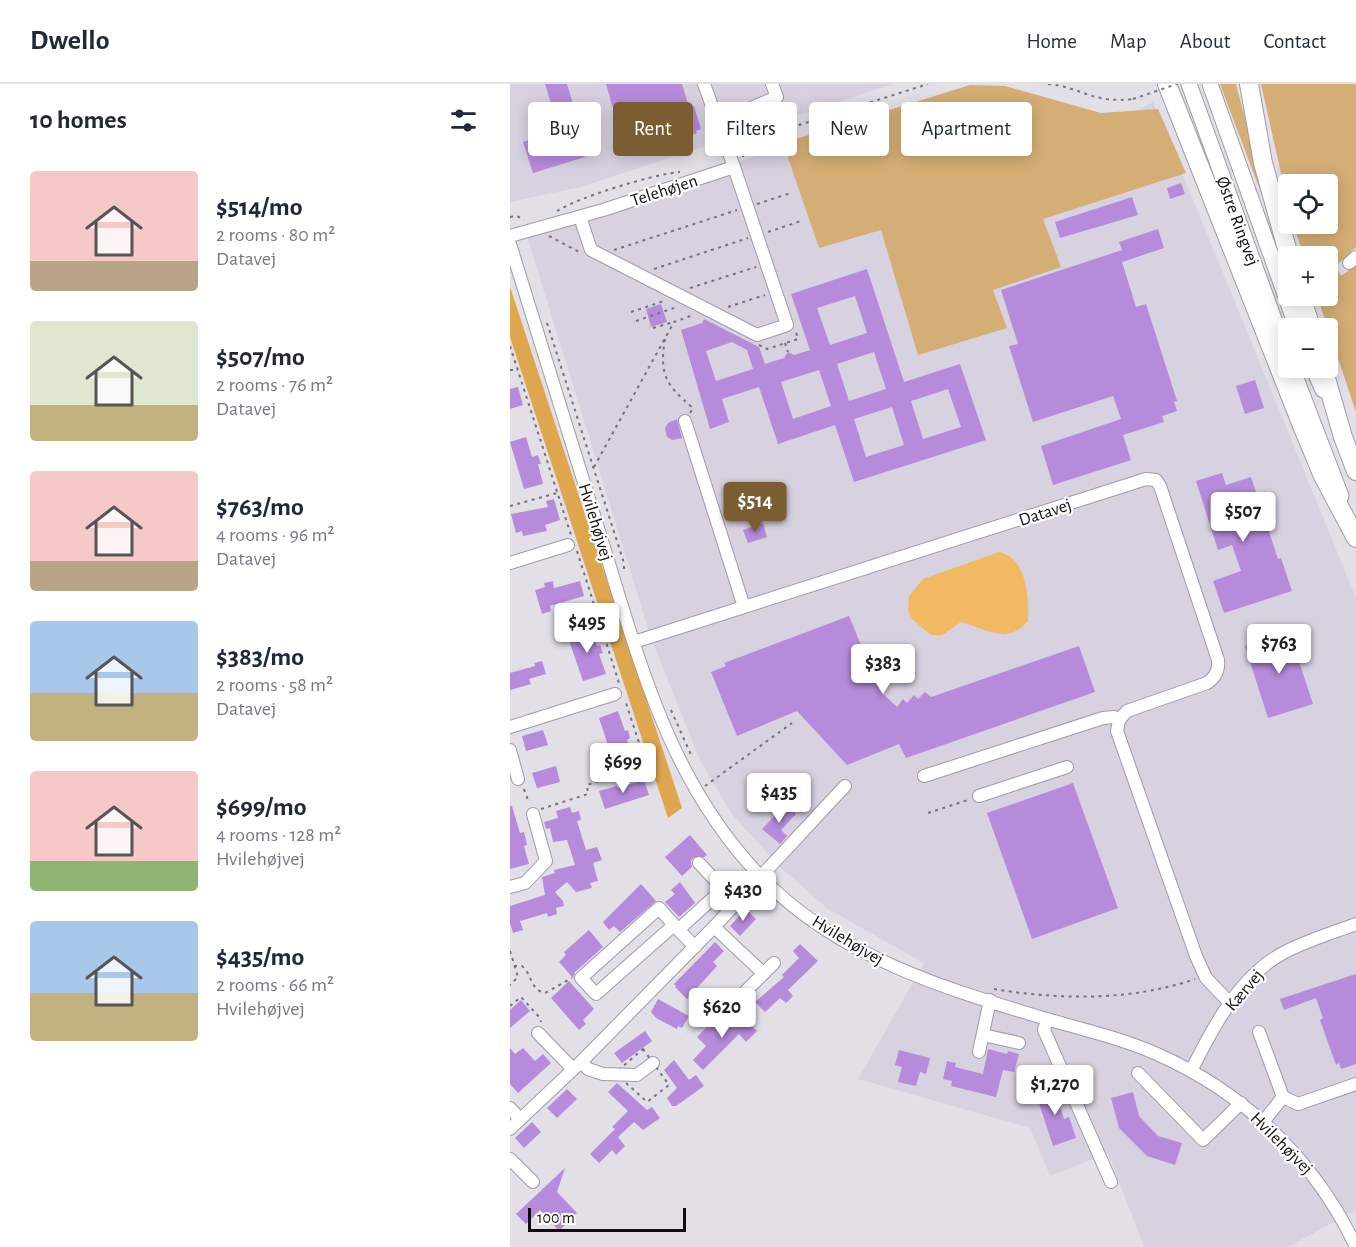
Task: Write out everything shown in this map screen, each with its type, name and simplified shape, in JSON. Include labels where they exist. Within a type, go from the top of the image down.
[{"type":"highway","points":[[1167,84],[1323,476],[1355,536]]},
{"type":"highway","points":[[1249,84],[1263,163],[1285,246]]},
{"type":"highway","points":[[1326,378],[1343,437],[1356,471]]},
{"type":"main road","name":"Østre Ringvej","points":[[1189,84],[1278,330]]},
{"type":"main road","name":"Østre Ringvej","points":[[1210,84],[1293,318]]},
{"type":"main road","points":[[1296,378],[1355,536]]},
{"type":"main road","points":[[1317,378],[1343,437]]},
{"type":"street","points":[[704,84],[711,102]]},
{"type":"street","points":[[767,102],[777,98],[772,84]]},
{"type":"street","points":[[580,217],[591,250],[637,274],[675,298],[709,311],[757,335],[787,325],[756,236],[753,206],[734,156]]},
{"type":"street","name":"Telehøjen","points":[[514,235],[580,217],[738,164]]},
{"type":"street","name":"Hvilehøjvej","points":[[510,244],[657,712],[696,793],[723,831],[762,878],[830,934],[868,955],[955,990],[1116,1038],[1156,1053],[1191,1071],[1240,1103],[1263,1122],[1316,1178],[1343,1219],[1356,1247]]},
{"type":"street","points":[[685,421],[744,607]]},
{"type":"street","name":"Datavej","points":[[634,642],[1146,479],[1154,479],[1159,483],[1218,660],[1215,676],[1207,683],[1127,711],[1119,720],[1114,717],[1103,718],[928,776]]},
{"type":"street","points":[[510,563],[568,545]]},
{"type":"street","points":[[510,727],[619,690]]},
{"type":"street","points":[[1119,720],[1117,731],[1119,740],[1204,974],[1230,1003]]},
{"type":"street","points":[[510,750],[518,779]]},
{"type":"street","points":[[979,796],[1067,767]]},
{"type":"street","points":[[510,1128],[577,1065],[695,947],[762,878],[766,869],[845,786]]},
{"type":"street","points":[[510,887],[525,883],[546,861],[533,814]]},
{"type":"street","points":[[695,947],[676,927],[659,908],[581,978],[596,994],[676,927],[723,890],[699,863]]},
{"type":"street","name":"Kærvej","points":[[1191,1071],[1230,1003],[1251,977],[1275,959],[1356,924]]},
{"type":"street","points":[[714,927],[763,973]]},
{"type":"street","points":[[738,999],[774,963]]},
{"type":"street","points":[[979,1052],[990,1000]]},
{"type":"street","points":[[1047,1019],[1044,1030],[1112,1182]]},
{"type":"street","points":[[1259,1032],[1282,1097],[1298,1104],[1356,1084]]},
{"type":"street","points":[[538,1033],[577,1065],[603,1074],[637,1075],[653,1063]]},
{"type":"street","points":[[983,1035],[1019,1043]]},
{"type":"street","points":[[1138,1073],[1203,1140],[1240,1103]]},
{"type":"street","points":[[1263,1122],[1282,1097]]},
{"type":"street","points":[[510,1108],[520,1119]]},
{"type":"street","points":[[510,1158],[533,1182]]},
{"type":"path","points":[[1048,84],[1114,102],[1133,99],[1177,84]]},
{"type":"path","points":[[738,164],[741,156]]},
{"type":"path","points":[[536,229],[591,258],[791,193]]},
{"type":"path","points":[[514,235],[517,216]]},
{"type":"path","points":[[637,274],[801,221]]},
{"type":"path","points":[[631,312],[670,299],[665,296],[675,298],[766,264]]},
{"type":"path","points":[[709,311],[776,292]]},
{"type":"path","points":[[636,321],[682,305],[675,298]]},
{"type":"path","points":[[653,328],[699,314],[691,309]]},
{"type":"path","points":[[593,468],[674,322]]},
{"type":"path","points":[[547,323],[624,563],[624,574]]},
{"type":"path","points":[[757,344],[767,349],[798,339],[795,329]]},
{"type":"path","points":[[666,336],[662,362],[665,379],[670,388],[693,408],[685,421]]},
{"type":"path","points":[[785,343],[788,352]]},
{"type":"path","points":[[510,346],[619,690],[645,761],[640,767],[587,785],[588,794],[542,808],[533,814],[521,778],[518,779]]},
{"type":"path","points":[[510,370],[518,370]]},
{"type":"path","points":[[510,506],[557,493]]},
{"type":"path","points":[[668,706],[695,765]]},
{"type":"path","points":[[710,795],[704,786],[792,723]]},
{"type":"path","points":[[928,813],[979,796]]},
{"type":"path","points":[[510,951],[518,977],[510,985]]},
{"type":"path","points":[[514,966],[522,966],[526,969],[530,982],[537,991],[545,993],[568,978],[581,978]]},
{"type":"path","points":[[984,988],[1038,997],[1150,992],[1175,986],[1204,974]]},
{"type":"path","points":[[510,1006],[521,996],[540,1018],[542,1027],[538,1033]]},
{"type":"shaded area","points":[[510,84],[893,84],[838,102],[809,102],[809,112],[797,116],[797,102],[705,102],[705,146],[693,150],[693,102],[613,102],[613,156],[675,156],[581,187],[510,202]]},
{"type":"shaded area","points":[[1220,84],[1236,84],[1272,222]]},
{"type":"shaded area","points":[[1261,84],[1356,84],[1356,247],[1338,264],[1338,246],[1301,246],[1296,234],[1338,234],[1338,174],[1281,174]]},
{"type":"shaded area","points":[[970,85],[1005,86],[1101,113],[1158,109],[1186,173],[1043,219],[1061,267],[993,290],[1007,328],[918,355],[881,230],[819,248],[787,156],[797,156],[797,139],[809,135],[809,156],[889,156],[889,110],[901,106],[901,156],[1032,156],[1032,102],[915,102]]},
{"type":"shaded area","points":[[970,91],[1030,102],[934,102]]},
{"type":"shaded area","points":[[1032,102],[1100,115],[1135,112],[1153,102],[1356,598],[1356,1210],[1288,1247],[1144,1247],[1108,1153],[1050,1176],[1030,1128],[858,1079],[924,963],[828,909],[779,866],[731,813],[699,758],[651,638],[526,233],[603,210],[756,156],[797,156],[797,144],[809,140],[809,156],[889,156],[889,116],[901,112],[901,156],[1032,156]]},
{"type":"shaded area","points":[[1356,265],[1356,412],[1338,358],[1338,318],[1324,318],[1320,306],[1338,306],[1338,270],[1341,276]]},
{"type":"shaded area","points":[[510,287],[682,808],[668,818],[510,337]]},
{"type":"shaded area","points":[[999,552],[1008,556],[1021,570],[1027,590],[1028,621],[1020,629],[1012,633],[997,634],[961,622],[942,635],[931,635],[912,619],[908,610],[909,596],[923,579]]},
{"type":"building","points":[[545,84],[567,84],[572,102],[550,102]]},
{"type":"building","points":[[606,84],[682,84],[687,102],[613,102],[613,108]]},
{"type":"building","points":[[694,106],[701,129],[696,131],[697,133],[693,134]]},
{"type":"building","points":[[528,140],[528,156],[585,157],[533,173],[523,142]]},
{"type":"building","points":[[1181,183],[1185,194],[1170,199],[1167,188]]},
{"type":"building","points":[[1132,197],[1138,215],[1060,238],[1055,222]]},
{"type":"building","points":[[1158,229],[1164,248],[1122,262],[1136,307],[1146,304],[1177,401],[1174,402],[1177,411],[1162,416],[1164,422],[1123,435],[1131,460],[1053,485],[1041,446],[1121,419],[1113,396],[1033,422],[1009,346],[1018,344],[1001,290],[1122,250],[1119,242]]},
{"type":"building","points":[[867,269],[904,382],[960,364],[986,440],[854,482],[835,425],[778,444],[759,387],[722,399],[729,422],[710,429],[681,330],[702,323],[704,319],[759,347],[765,364],[784,358],[788,352],[794,355],[810,350],[791,294]],"holes":[[[855,296],[867,333],[830,345],[817,308]],[[732,342],[747,350],[753,369],[716,381],[706,351]],[[874,352],[886,389],[849,401],[837,364]],[[819,370],[831,406],[793,419],[781,382]],[[948,389],[961,427],[923,439],[911,401]],[[892,407],[904,445],[866,457],[854,419]]]},
{"type":"building","points":[[661,304],[667,322],[651,327],[646,309]]},
{"type":"building","points":[[1255,380],[1264,408],[1245,414],[1236,386]]},
{"type":"building","points":[[518,387],[523,405],[510,409],[510,389]]},
{"type":"building","points":[[677,419],[682,438],[672,440],[667,437],[665,428],[668,423]]},
{"type":"building","points":[[526,437],[532,457],[538,455],[543,484],[524,489],[510,442]]},
{"type":"building","points":[[1222,473],[1226,485],[1251,477],[1278,559],[1281,558],[1292,591],[1224,613],[1213,581],[1241,571],[1232,545],[1218,550],[1196,481]]},
{"type":"building","points":[[554,499],[560,520],[545,525],[547,531],[523,536],[522,531],[516,533],[511,514],[548,507],[546,501]]},
{"type":"building","points":[[763,523],[767,537],[748,543],[743,530]]},
{"type":"building","points":[[553,581],[554,588],[580,581],[584,596],[550,606],[551,611],[542,614],[535,590],[545,587],[544,583]]},
{"type":"building","points":[[849,616],[880,691],[897,707],[903,699],[907,703],[914,695],[918,699],[925,692],[931,697],[1079,646],[1095,692],[906,758],[899,744],[847,765],[797,711],[737,736],[711,672],[726,666],[724,663]]},
{"type":"building","points":[[591,627],[597,646],[600,645],[603,653],[599,654],[606,674],[583,681],[567,635]]},
{"type":"building","points":[[1289,631],[1313,704],[1268,718],[1245,646]]},
{"type":"building","points":[[542,661],[546,674],[529,679],[531,684],[510,690],[510,673],[535,666],[534,663]]},
{"type":"building","points":[[618,711],[625,731],[628,730],[630,738],[627,740],[633,759],[609,766],[604,753],[610,751],[599,718]]},
{"type":"building","points":[[543,730],[548,745],[526,751],[522,736]]},
{"type":"building","points":[[556,766],[560,782],[537,788],[532,773]]},
{"type":"building","points":[[644,780],[649,795],[605,809],[599,791]]},
{"type":"building","points":[[785,781],[794,790],[779,805],[770,795]]},
{"type":"building","points":[[1073,783],[1118,908],[1032,939],[987,813]]},
{"type":"building","points":[[786,804],[796,814],[781,830],[787,836],[780,844],[762,829]]},
{"type":"building","points":[[510,806],[512,806],[520,833],[524,832],[527,845],[524,846],[529,864],[510,869]]},
{"type":"building","points":[[570,807],[572,813],[579,811],[581,820],[577,821],[586,850],[597,847],[602,860],[593,863],[598,881],[590,883],[592,888],[576,892],[567,882],[555,892],[563,901],[564,906],[556,908],[557,914],[548,917],[547,913],[520,921],[523,930],[513,933],[510,923],[510,906],[545,895],[542,877],[555,873],[554,870],[575,865],[567,840],[553,842],[550,828],[546,829],[544,822],[558,818],[556,811]]},
{"type":"building","points":[[690,835],[707,855],[694,857],[691,861],[692,867],[682,876],[665,857]]},
{"type":"building","points":[[680,882],[695,903],[679,917],[665,902],[675,894],[671,890]]},
{"type":"building","points":[[641,884],[656,901],[620,932],[614,926],[609,930],[603,922]]},
{"type":"building","points":[[746,909],[756,919],[740,936],[730,926]]},
{"type":"building","points":[[589,930],[603,947],[575,972],[573,978],[559,962],[566,955],[564,952]]},
{"type":"building","points":[[715,942],[724,951],[713,962],[717,966],[687,999],[674,984]]},
{"type":"building","points":[[800,944],[818,961],[788,990],[793,996],[786,1003],[780,998],[765,1012],[755,1002],[784,977],[782,975],[799,958],[793,951]]},
{"type":"building","points":[[1356,974],[1356,1064],[1341,1069],[1339,1063],[1336,1065],[1320,1020],[1323,1018],[1316,998],[1284,1010],[1280,999]]},
{"type":"building","points":[[569,981],[594,1009],[583,1020],[586,1024],[579,1030],[551,998]]},
{"type":"building","points":[[658,999],[689,1016],[682,1028],[678,1026],[677,1029],[656,1018],[651,1012]]},
{"type":"building","points":[[521,1000],[530,1011],[510,1028],[510,1010]]},
{"type":"building","points":[[739,1014],[757,1031],[746,1042],[739,1034],[703,1070],[693,1060],[706,1046],[697,1037],[712,1022],[717,1026],[723,1019],[728,1024]]},
{"type":"building","points":[[645,1031],[652,1041],[622,1063],[614,1053]]},
{"type":"building","points":[[510,1048],[515,1054],[523,1048],[535,1061],[543,1054],[551,1063],[518,1093],[510,1084]]},
{"type":"building","points":[[988,1049],[1007,1054],[1008,1051],[1019,1054],[1014,1072],[1003,1070],[996,1097],[951,1086],[952,1081],[943,1079],[947,1061],[956,1063],[955,1067],[983,1074]]},
{"type":"building","points":[[899,1050],[930,1058],[926,1074],[920,1072],[916,1086],[898,1082],[902,1067],[895,1065]]},
{"type":"building","points":[[674,1060],[689,1080],[696,1075],[704,1086],[676,1106],[672,1106],[667,1098],[677,1088],[664,1070]]},
{"type":"building","points":[[617,1083],[647,1110],[652,1107],[660,1118],[643,1130],[634,1122],[618,1137],[625,1146],[616,1155],[612,1150],[599,1163],[590,1154],[615,1129],[612,1127],[628,1111],[608,1092]]},
{"type":"building","points":[[1053,1084],[1064,1119],[1069,1117],[1076,1138],[1053,1146],[1035,1091]]},
{"type":"building","points":[[567,1089],[577,1099],[557,1118],[547,1108]]},
{"type":"building","points":[[1133,1092],[1139,1116],[1158,1136],[1182,1143],[1175,1165],[1147,1156],[1119,1128],[1111,1098]]},
{"type":"building","points":[[532,1122],[541,1132],[524,1148],[515,1138]]},
{"type":"building","points":[[565,1168],[557,1192],[577,1213],[559,1231],[540,1210],[526,1224],[516,1214]]}]
